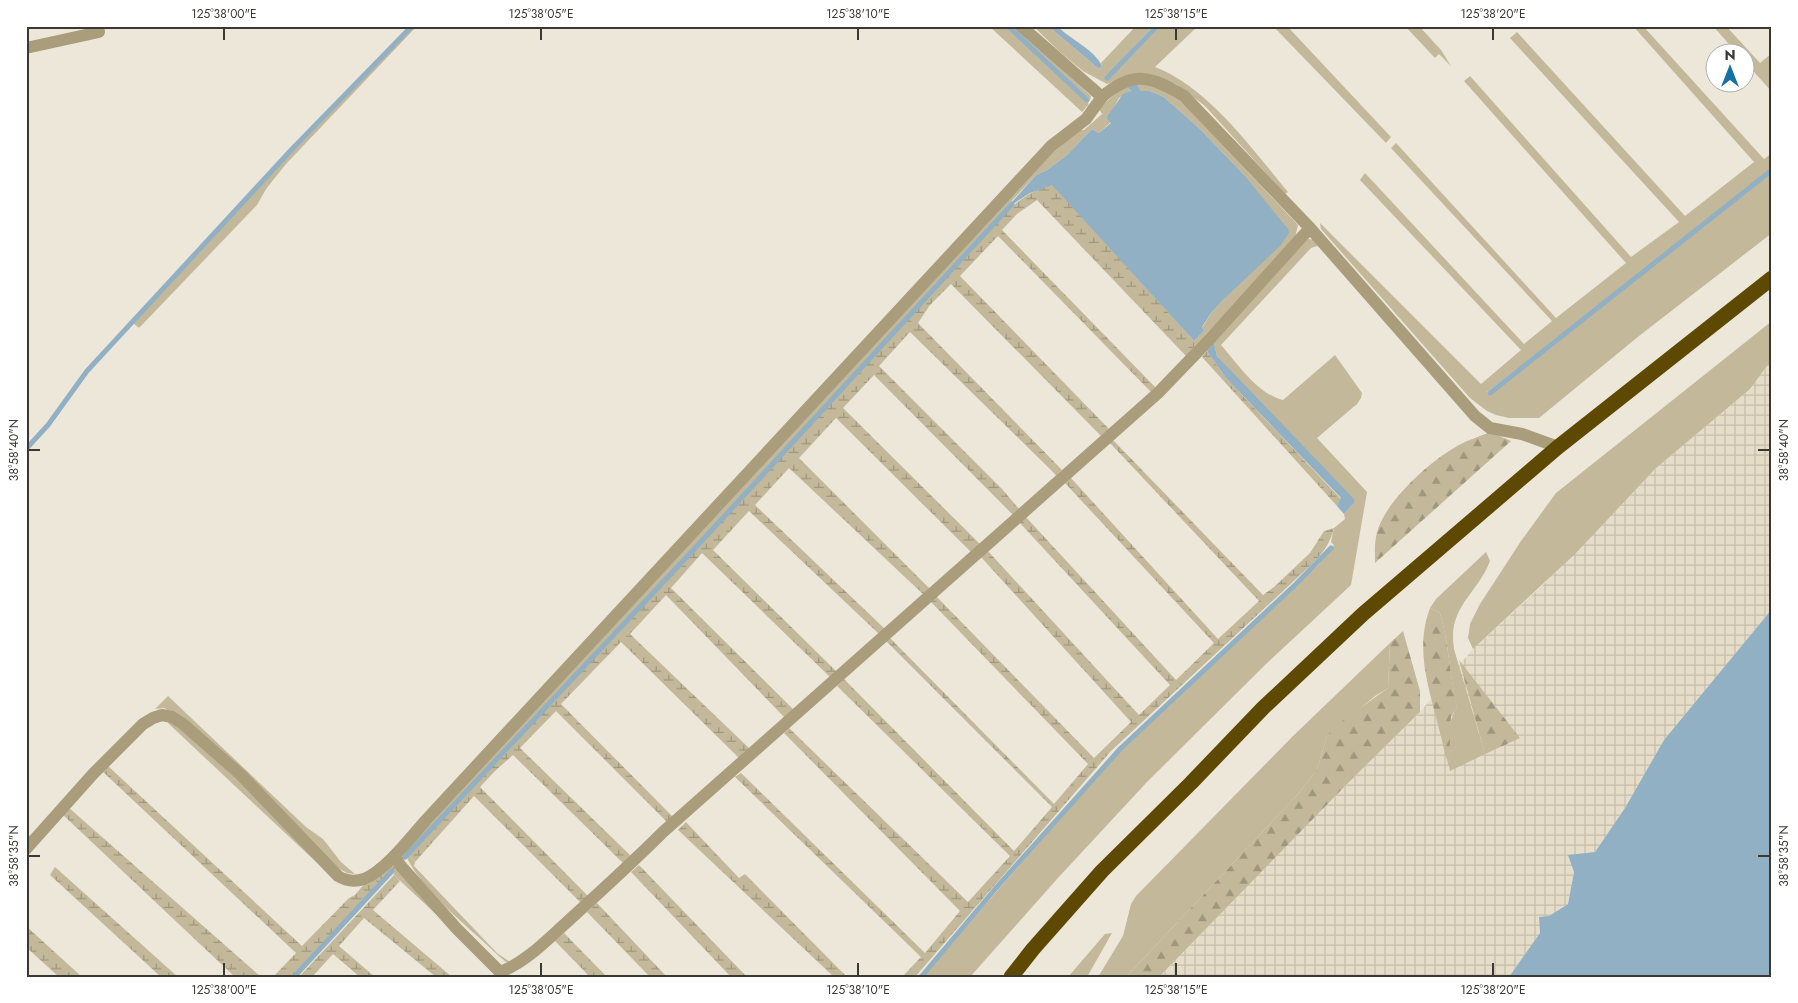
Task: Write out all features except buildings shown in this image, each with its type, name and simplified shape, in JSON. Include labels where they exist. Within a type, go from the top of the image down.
[{"type":"highway","points":[[1011,977],[1033,949],[1102,871],[1263,708],[1363,614],[1558,447],[1772,278]]},
{"type":"street","points":[[26,48],[99,32],[98,26]]},
{"type":"street","points":[[1021,26],[1102,97]]},
{"type":"street","points":[[26,849],[93,774],[143,724],[162,715],[172,717],[183,724],[241,775],[338,876],[347,881],[364,879],[377,871],[395,856],[433,812],[1051,146],[1086,119],[1102,97],[1115,86],[1130,80],[1148,79],[1164,84],[1184,96],[1310,228],[1475,416],[1490,428],[1522,434],[1558,447]]},
{"type":"street","points":[[395,856],[400,865],[499,974],[510,968],[541,945],[619,875],[663,832],[1158,394],[1310,228]]},
{"type":"shaded area","points":[[1772,363],[1772,609],[1664,740],[1625,808],[1595,852],[1574,872],[1568,904],[1549,916],[1540,933],[1509,977],[1159,977],[1420,712],[1473,649],[1542,586],[1655,469],[1750,389],[1767,366]]},
{"type":"green space","points":[[413,26],[417,26],[286,164],[266,189],[257,205],[139,328],[133,323],[294,148]]},
{"type":"green space","points":[[989,26],[1005,26],[1089,104],[1082,112]]},
{"type":"green space","points":[[1011,26],[1015,26],[1091,96],[1090,100]]},
{"type":"green space","points":[[1033,26],[1048,26],[1099,69],[1102,66],[1101,63],[1136,26],[1153,26],[1107,76],[1108,79],[1159,26],[1198,26],[1155,67],[1174,76],[1211,104],[1244,139],[1288,192],[1285,194],[1205,106],[1176,84],[1132,76],[1107,84],[1083,71]]},
{"type":"green space","points":[[1273,26],[1287,26],[1391,137],[1386,143]]},
{"type":"green space","points":[[1405,26],[1419,26],[1441,50],[1451,66],[1439,54],[1435,58]]},
{"type":"green space","points":[[1633,26],[1643,26],[1764,159],[1772,153],[1772,168],[1487,392],[1491,396],[1491,394],[1772,171],[1772,233],[1639,336],[1539,418],[1509,418],[1496,415],[1487,411],[1470,398],[1321,229],[1320,223],[1481,384],[1521,350],[1360,180],[1365,173],[1524,344],[1552,321],[1391,148],[1396,143],[1556,318],[1626,263],[1464,81],[1470,76],[1631,257],[1679,222],[1510,38],[1517,32],[1685,216],[1754,162]]},
{"type":"green space","points":[[1713,26],[1726,26],[1741,42],[1727,42]]},
{"type":"green space","points":[[1772,53],[1772,92],[1756,74],[1756,59],[1760,63]]},
{"type":"green space","points":[[1136,82],[1162,89],[1185,105],[1298,225],[1295,238],[1287,248],[1194,347],[1194,341],[1204,331],[1202,328],[1211,313],[1225,298],[1244,175],[1200,129],[1164,97],[1150,91],[1141,91]]},
{"type":"green space","points":[[1126,85],[1131,91],[1119,98],[1106,118],[1111,122],[1099,133],[1092,129],[1067,155],[1047,170],[1036,175],[697,544],[406,854],[406,850],[1031,172],[1078,130],[1084,130],[1102,114],[1099,109],[1101,106]]},
{"type":"green space","points":[[1052,184],[1194,341],[1194,347],[1186,356],[1037,200],[1017,214],[1002,230],[1156,388],[1151,392],[998,236],[960,276],[1109,429],[1101,436],[951,284],[930,305],[918,323],[1062,470],[1056,475],[910,332],[879,366],[1002,489],[1020,510],[1013,515],[874,375],[843,408],[980,544],[971,552],[836,418],[799,458],[930,589],[924,595],[789,468],[755,505],[885,629],[879,634],[749,511],[713,550],[837,672],[831,678],[702,553],[671,588],[794,710],[785,718],[666,595],[630,634],[750,749],[740,759],[621,642],[561,704],[674,818],[668,823],[556,711],[520,748],[632,857],[625,865],[513,755],[480,787],[588,896],[581,903],[474,796],[415,862],[409,855],[699,546],[1000,218],[1012,206],[1024,198]]},
{"type":"green space","points":[[1308,239],[1316,240],[1325,249],[1317,246],[1311,248],[1221,345],[1256,385],[1283,400],[1335,355],[1362,393],[1357,404],[1317,438],[1367,492],[1351,585],[1266,664],[1147,782],[970,977],[922,977],[1120,750],[1319,564],[1334,545],[1331,542],[1334,528],[1345,519],[1344,514],[1353,504],[1217,356],[1214,343]]},
{"type":"green space","points":[[1772,321],[1772,363],[1767,366],[1750,389],[1655,469],[1576,553],[1473,649],[1468,638],[1470,624],[1480,604],[1521,541],[1556,493]]},
{"type":"green space","points":[[1207,351],[1226,378],[1341,499],[1337,506],[1202,357]]},
{"type":"green space","points":[[1488,433],[1511,441],[1375,563],[1375,542],[1378,529],[1383,517],[1401,493],[1436,460],[1459,445]]},
{"type":"green space","points":[[1113,440],[1263,595],[1310,553],[1324,531],[1334,528],[1330,539],[1311,565],[1111,751],[915,977],[902,977],[921,957],[735,777],[741,773],[925,953],[960,911],[784,733],[789,728],[968,902],[1010,856],[837,686],[844,679],[1014,851],[1052,807],[886,641],[890,638],[1054,804],[1088,764],[930,601],[936,596],[1094,758],[1131,722],[980,556],[987,550],[1139,715],[1170,685],[1019,522],[1025,516],[1176,680],[1214,643],[1064,482],[1070,477],[1218,639],[1259,601],[1110,443]]},
{"type":"green space","points":[[1486,552],[1490,561],[1459,612],[1453,635],[1454,649],[1485,754],[1450,771],[1449,736],[1451,720],[1457,708],[1440,613],[1430,608],[1436,599]]},
{"type":"green space","points":[[1430,608],[1440,613],[1457,708],[1451,716],[1449,766],[1430,695],[1423,652],[1426,623]]},
{"type":"green space","points":[[1403,631],[1420,691],[1420,712],[1159,977],[1126,977],[1299,793],[1317,769],[1327,736],[1334,727],[1388,688],[1390,643]]},
{"type":"green space","points":[[1390,643],[1388,688],[1375,696],[1327,736],[1317,769],[1299,793],[1126,977],[1098,977],[1123,936],[1131,904],[1136,896],[1293,736]]},
{"type":"green space","points":[[1459,660],[1520,738],[1485,754]]},
{"type":"green space","points":[[168,696],[306,827],[323,839],[341,862],[355,874],[347,873],[338,868],[176,715],[164,708],[155,709]]},
{"type":"green space","points":[[164,717],[169,718],[259,799],[316,862],[169,724]]},
{"type":"green space","points":[[108,766],[302,946],[366,882],[392,865],[397,867],[393,871],[389,871],[292,977],[273,977],[296,953],[103,772]]},
{"type":"green space","points":[[68,807],[261,977],[235,977],[62,814]]},
{"type":"green space","points":[[686,822],[739,878],[745,874],[847,977],[834,977],[678,830]]},
{"type":"green space","points":[[409,855],[415,862],[414,866],[497,953],[510,962],[506,962],[500,957],[437,898],[415,871],[407,858]]},
{"type":"green space","points":[[639,865],[747,977],[731,977],[631,872]]},
{"type":"green space","points":[[55,867],[178,977],[161,977],[50,875]]},
{"type":"green space","points":[[397,867],[456,933],[394,875],[393,871]]},
{"type":"green space","points":[[394,875],[400,881],[373,910],[452,977],[436,977],[364,918],[339,946],[375,977],[360,977],[333,954],[312,977],[299,977]]},
{"type":"green space","points":[[597,903],[667,977],[650,977],[587,912]]},
{"type":"green space","points":[[26,926],[82,977],[59,977],[26,947]]},
{"type":"green space","points":[[564,933],[607,977],[590,977],[555,941]]},
{"type":"green space","points":[[1112,933],[1087,977],[1068,977],[1105,934]]},
{"type":"water","points":[[1048,26],[1057,26],[1094,55],[1102,66],[1099,69]]},
{"type":"water","points":[[1136,82],[1141,91],[1150,91],[1164,97],[1200,129],[1244,175],[1288,229],[1289,233],[1280,246],[1211,313],[1202,327],[1204,331],[1194,341],[1052,185],[1030,193],[1013,204],[1011,203],[1036,175],[1047,170],[1067,155],[1092,129],[1099,133],[1111,123],[1106,118],[1123,94],[1131,91],[1126,85]]},
{"type":"water","points":[[1214,343],[1217,356],[1354,499],[1354,503],[1344,514],[1337,506],[1341,498],[1226,378],[1207,351]]},
{"type":"water","points":[[1772,609],[1772,977],[1509,977],[1540,933],[1539,917],[1549,916],[1568,904],[1574,872],[1568,855],[1595,852],[1625,808],[1664,740]]},
{"type":"waterway","points":[[26,449],[48,425],[87,371],[293,148],[412,26]]},
{"type":"waterway","points":[[1008,26],[1087,100]]},
{"type":"waterway","points":[[1107,78],[1157,26]]},
{"type":"waterway","points":[[1490,393],[1772,170]]},
{"type":"waterway","points":[[405,857],[698,545],[1012,204]]},
{"type":"waterway","points":[[921,977],[996,888],[1120,749],[1296,584],[1331,548]]},
{"type":"waterway","points":[[294,977],[392,871]]}]
